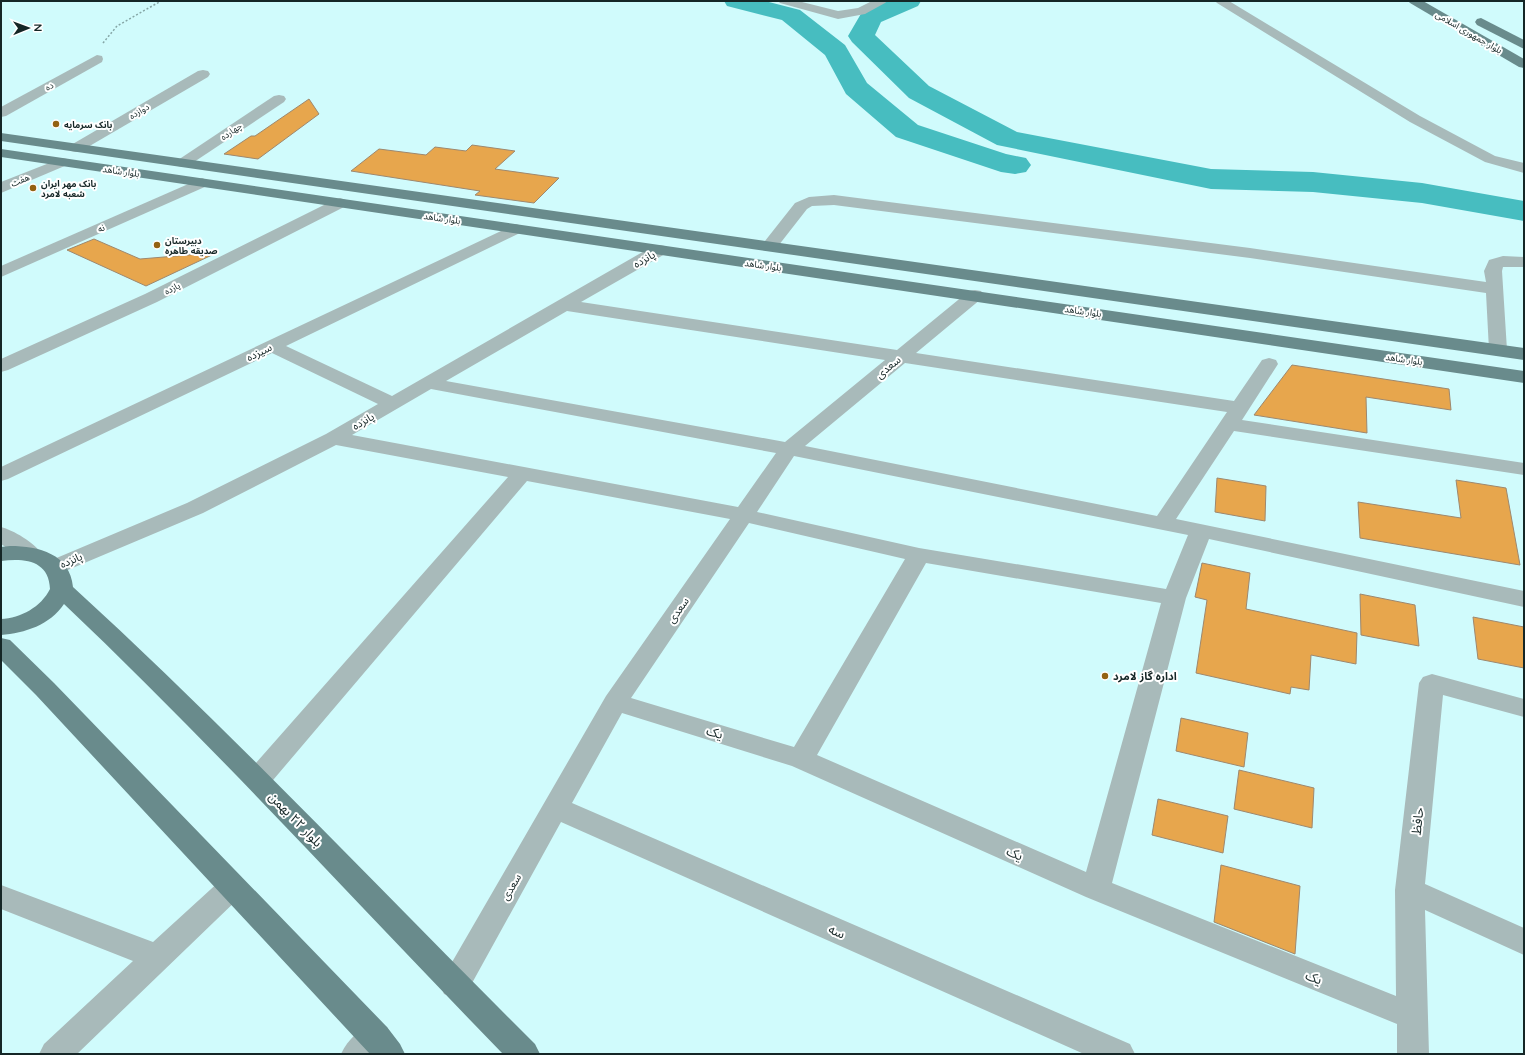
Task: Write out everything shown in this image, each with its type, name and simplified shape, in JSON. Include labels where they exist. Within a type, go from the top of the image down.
[{"type":"main road","name":"بلوار جمهوری اسلامی","points":[[1414,1],[1524,64]]},
{"type":"main road","name":"بلوار جمهوری اسلامی","points":[[1471,16],[1524,45]]},
{"type":"main road","points":[[1502,51],[1524,50]]},
{"type":"main road","name":"بلوار شاهد","points":[[1,137],[1524,354]]},
{"type":"main road","points":[[7,154],[35,142]]},
{"type":"main road","name":"بلوار شاهد","points":[[7,154],[574,238],[975,295],[1524,377]]},
{"type":"main road","points":[[574,238],[588,221]]},
{"type":"main road","points":[[1,554],[30,553]]},
{"type":"main road","name":"بلوار ۲۲ بهمن","points":[[30,553],[45,559],[59,578],[258,779],[455,985],[524,1054]]},
{"type":"main road","points":[[1,627],[33,620],[53,605],[59,578]]},
{"type":"main road","points":[[1,646],[45,688],[232,887],[374,1048]]},
{"type":"street","points":[[784,1],[838,15],[861,11],[881,1]]},
{"type":"street","points":[[1221,1],[1415,119],[1490,159],[1524,168]]},
{"type":"street","name":"ده","points":[[1,113],[97,58]]},
{"type":"street","name":"دوازده","points":[[76,148],[202,74]]},
{"type":"street","name":"چهارده","points":[[183,163],[279,99]]},
{"type":"street","name":"هفت","points":[[1,188],[62,162]]},
{"type":"street","name":"نه","points":[[1,272],[202,183]]},
{"type":"street","points":[[769,246],[801,206],[810,202],[834,200],[1250,253],[1495,289]]},
{"type":"street","name":"یازده","points":[[1,366],[151,298],[340,203]]},
{"type":"street","name":"سیزده","points":[[1,475],[516,229]]},
{"type":"street","name":"پانزده","points":[[59,578],[333,438],[659,250]]},
{"type":"street","points":[[1498,350],[1493,271],[1495,264],[1503,261],[1524,262]]},
{"type":"street","name":"سعدی","points":[[455,985],[615,702],[789,449],[975,295]]},
{"type":"street","points":[[564,305],[902,356],[1524,469]]},
{"type":"street","points":[[272,346],[393,404]]},
{"type":"street","points":[[1163,523],[1269,364]]},
{"type":"street","points":[[428,384],[789,449],[1163,523],[1524,599]]},
{"type":"street","points":[[333,438],[521,475],[743,516],[919,555],[1174,598]]},
{"type":"street","points":[[258,779],[521,475]]},
{"type":"street","points":[[1096,889],[1174,598],[1201,531]]},
{"type":"street","points":[[1,534],[30,553]]},
{"type":"street","points":[[801,759],[919,555]]},
{"type":"street","name":"حافظ","points":[[1413,1054],[1411,1016],[1410,890],[1432,683],[1524,708]]},
{"type":"street","name":"یک","points":[[615,702],[801,759],[1096,889],[1411,1016]]},
{"type":"street","name":"سه","points":[[556,808],[1119,1054]]},
{"type":"street","points":[[55,1054],[232,887]]},
{"type":"street","points":[[1410,890],[1524,942]]},
{"type":"street","points":[[1,897],[158,957]]},
{"type":"path","points":[[97,58],[99,47],[117,26],[162,1]]},
{"type":"building","points":[[309,99],[319,114],[258,159],[224,154],[251,136],[255,136]]},
{"type":"building","points":[[472,145],[515,151],[495,169],[559,178],[534,203],[475,195],[480,191],[351,171],[379,149],[426,155],[435,147],[466,151]]},
{"type":"building","points":[[94,239],[140,259],[212,253],[212,255],[146,286],[67,250]]},
{"type":"building","points":[[1292,365],[1449,389],[1451,410],[1366,397],[1367,433],[1254,415]]},
{"type":"building","points":[[1217,478],[1266,486],[1265,521],[1215,512]]},
{"type":"building","points":[[1456,480],[1506,488],[1520,565],[1360,538],[1358,502],[1461,518]]},
{"type":"building","points":[[1202,563],[1250,573],[1246,609],[1357,633],[1356,664],[1311,655],[1309,690],[1291,687],[1290,694],[1196,673],[1207,600],[1195,597]]},
{"type":"building","points":[[1360,594],[1415,605],[1419,646],[1361,635]]},
{"type":"building","points":[[1473,617],[1524,627],[1524,668],[1478,659]]},
{"type":"building","points":[[1181,718],[1248,733],[1244,767],[1176,751]]},
{"type":"building","points":[[1239,770],[1314,788],[1312,828],[1234,809]]},
{"type":"building","points":[[1158,799],[1228,816],[1223,853],[1152,835]]},
{"type":"building","points":[[1221,865],[1300,886],[1295,954],[1214,922]]},
{"type":"waterway","points":[[736,1],[791,15],[836,51],[856,88],[907,131],[1001,163],[1015,165]]},
{"type":"waterway","points":[[909,1],[871,17],[861,36],[919,92],[1008,139],[1211,179],[1313,182],[1422,193],[1524,211]]},
{"type":"place","name":"بانک سرمایه","points":[[56,124]]},
{"type":"place","name":"بانک مهر ایران شعبه لامرد","points":[[33,188]]},
{"type":"place","name":"دبیرستان صدیقه طاهره","points":[[157,245]]},
{"type":"place","name":"اداره گاز لامرد","points":[[1105,676]]}]
